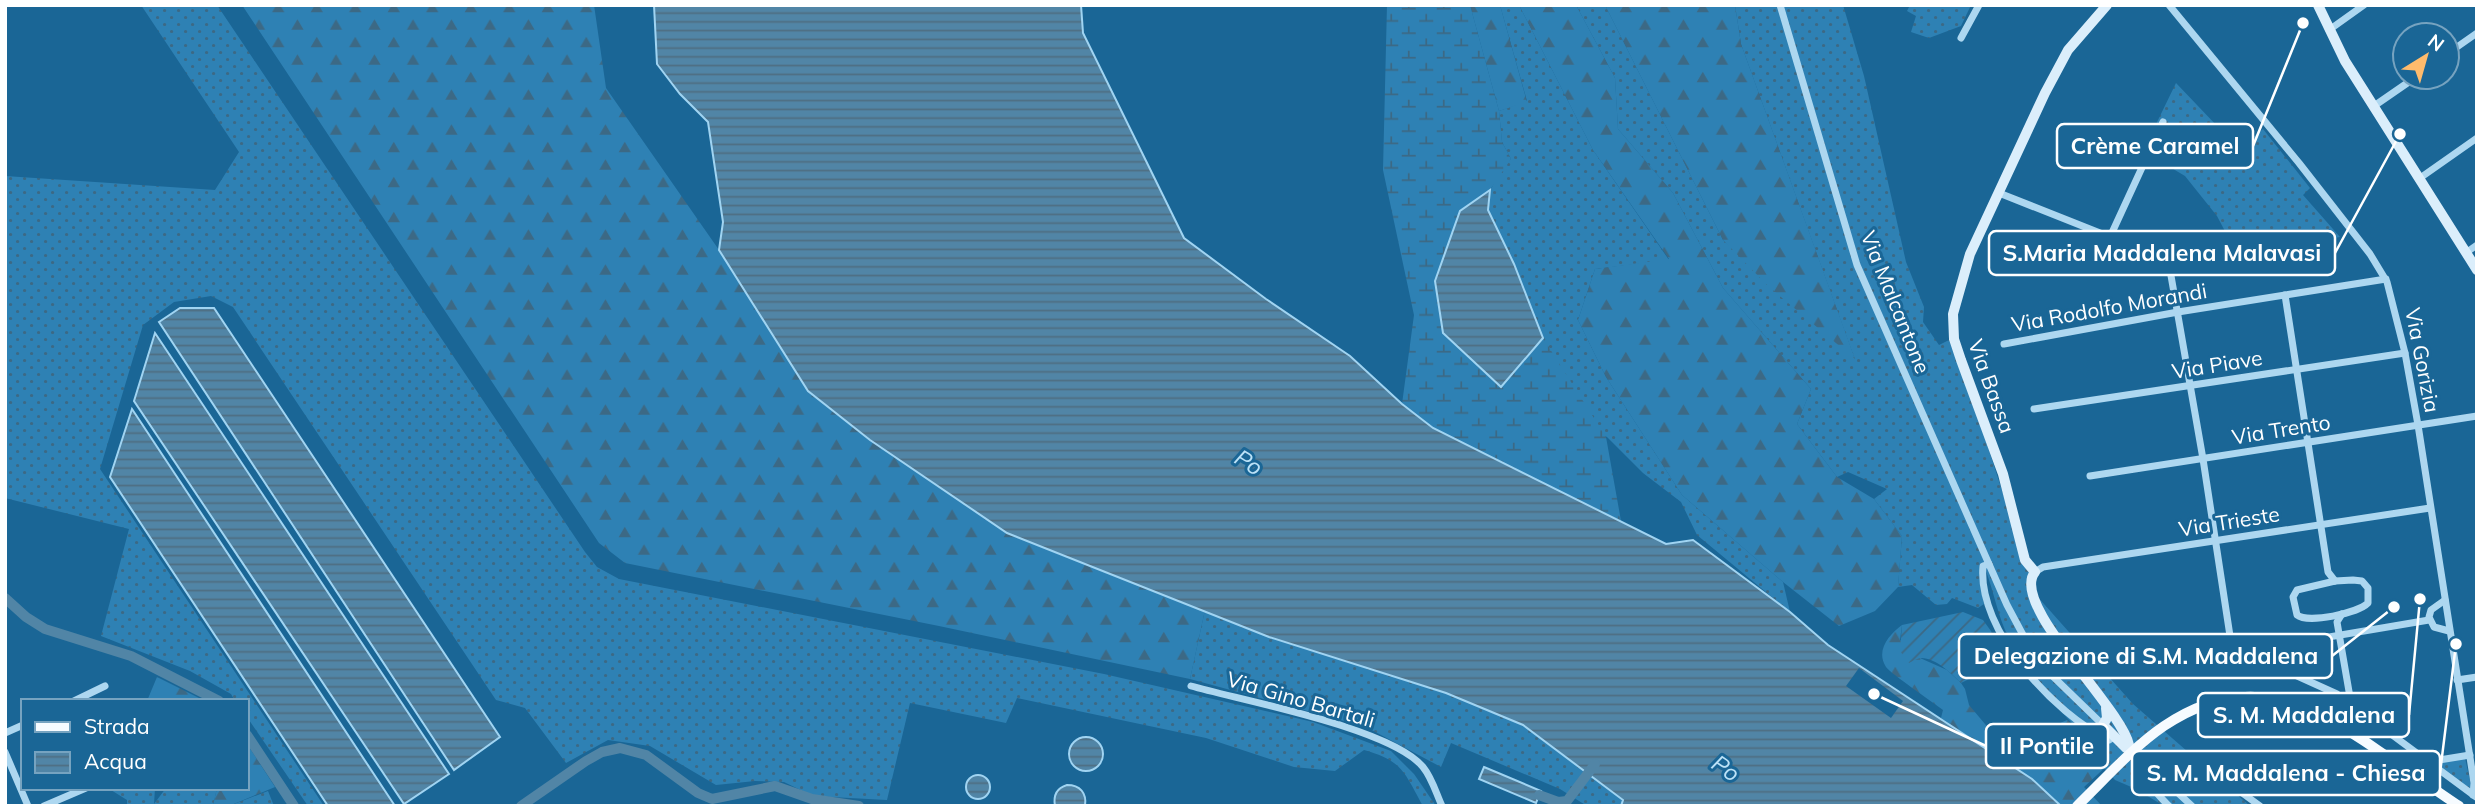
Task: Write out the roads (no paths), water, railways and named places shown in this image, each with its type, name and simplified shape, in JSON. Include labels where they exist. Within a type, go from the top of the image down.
[{"type":"main road","points":[[2077,806],[2118,767],[2131,748],[2162,728],[2203,705],[2231,699],[2269,698],[2304,706],[2340,725],[2459,806]]},
{"type":"street","name":"Via Malcantone","points":[[1780,5],[1857,265],[2019,631],[2047,673],[2115,736],[2109,740],[2086,726],[2055,701],[2022,666],[1998,629],[1991,611],[1983,573],[1983,566],[1989,564]]},
{"type":"street","points":[[1961,38],[1979,5]]},
{"type":"street","name":"Via Bassa","points":[[2107,5],[2063,57],[1999,193],[1966,265],[1954,308],[1954,334],[2003,474],[2025,559],[2035,572],[2030,583],[2038,610],[2122,726],[2131,748]]},
{"type":"street","name":"Via Gorizia","points":[[2169,5],[2299,163],[2371,254],[2386,279],[2394,300],[2418,425],[2475,796]]},
{"type":"street","points":[[2318,5],[2329,30],[2374,107],[2420,178],[2472,249],[2477,270]]},
{"type":"street","points":[[2329,30],[2364,5]]},
{"type":"street","points":[[2461,44],[2477,33]]},
{"type":"street","points":[[2374,107],[2396,91]]},
{"type":"street","points":[[2110,237],[2163,122]]},
{"type":"street","points":[[2420,178],[2477,138]]},
{"type":"street","points":[[1999,193],[2153,254],[2166,263],[2172,274],[2234,653],[2244,664],[2303,678],[2330,690],[2475,796]]},
{"type":"street","name":"Via Rodolfo Morandi","points":[[2004,344],[2178,312],[2386,279]]},
{"type":"street","points":[[2285,295],[2328,572],[2335,581]]},
{"type":"street","name":"Via Piave","points":[[2034,409],[2405,353]]},
{"type":"street","name":"Via Trento","points":[[2090,476],[2477,416]]},
{"type":"street","name":"Via Trieste","points":[[2035,572],[2043,567],[2430,508]]},
{"type":"street","points":[[2321,584],[2328,572]]},
{"type":"street","points":[[2358,580],[2366,584],[2369,592],[2366,606],[2340,618],[2301,618],[2294,605],[2294,593],[2335,581],[2358,580]]},
{"type":"street","points":[[2445,600],[2431,610],[2430,620],[2434,627],[2449,631]]},
{"type":"street","points":[[2340,618],[2340,635],[2351,703]]},
{"type":"street","points":[[2234,653],[2430,620]]},
{"type":"street","points":[[2457,680],[2477,677]]},
{"type":"street","name":"Via Gino Bartali","points":[[1191,685],[1362,732],[1413,758],[1430,777],[1441,806]]},
{"type":"street","points":[[78,699],[105,686]]},
{"type":"street","points":[[2103,725],[2107,718],[2104,703]]},
{"type":"street","points":[[5,733],[21,726]]},
{"type":"street","points":[[2122,726],[2115,736],[2192,806]]},
{"type":"street","points":[[5,752],[21,790]]},
{"type":"street","points":[[2427,762],[2470,755]]},
{"type":"street","points":[[2216,766],[2215,773],[2260,806]]},
{"type":"street","points":[[2151,768],[2148,774],[2150,782],[2169,806]]},
{"type":"street","points":[[44,806],[81,790]]},
{"type":"water","name":"Po","points":[[654,5],[1081,5],[1083,33],[1184,238],[1266,299],[1350,356],[1402,404],[1433,428],[1666,544],[1693,540],[1790,612],[1828,645],[2032,779],[2061,806],[1621,806],[1623,800],[1523,725],[1446,693],[1269,637],[1007,533],[870,440],[808,391],[719,250],[723,222],[708,122],[680,94],[657,64]]},
{"type":"water","points":[[1490,190],[1488,210],[1514,264],[1543,338],[1501,387],[1443,333],[1435,281],[1460,211]]},
{"type":"water","points":[[180,308],[214,308],[500,737],[454,770],[159,322]]},
{"type":"water","points":[[155,333],[449,774],[404,804],[134,401]]},
{"type":"water","points":[[132,409],[395,806],[328,806],[110,477]]},
{"type":"water","points":[[1086,737],[1098,742],[1103,754],[1098,766],[1086,771],[1074,766],[1069,754],[1074,742]]},
{"type":"water","points":[[1484,767],[1541,791],[1536,803],[1479,779]]},
{"type":"water","points":[[978,775],[987,778],[990,787],[987,796],[978,799],[969,796],[966,787],[969,778]]},
{"type":"water","points":[[1067,785],[1076,786],[1082,791],[1085,806],[1055,806],[1056,792]]},
{"type":"waterway","points":[[5,598],[26,617],[45,629],[131,656],[215,699]]},
{"type":"waterway","points":[[248,737],[294,806]]},
{"type":"waterway","points":[[521,806],[586,761],[602,752],[620,748],[646,755],[698,793],[712,799],[775,786],[812,799],[859,806]]},
{"type":"waterway","points":[[1539,795],[1558,802],[1567,801],[1595,764]]},
{"type":"place","name":"Crème Caramel","points":[[2303,23]]},
{"type":"place","name":"S.Maria Maddalena Malavasi","points":[[2400,134]]},
{"type":"place","name":"S. M. Maddalena","points":[[2420,599]]},
{"type":"place","name":"Delegazione di S.M. Maddalena","points":[[2394,607]]},
{"type":"place","name":"S. M. Maddalena - Chiesa","points":[[2456,644]]},
{"type":"place","name":"Il Pontile","points":[[1874,694]]}]
